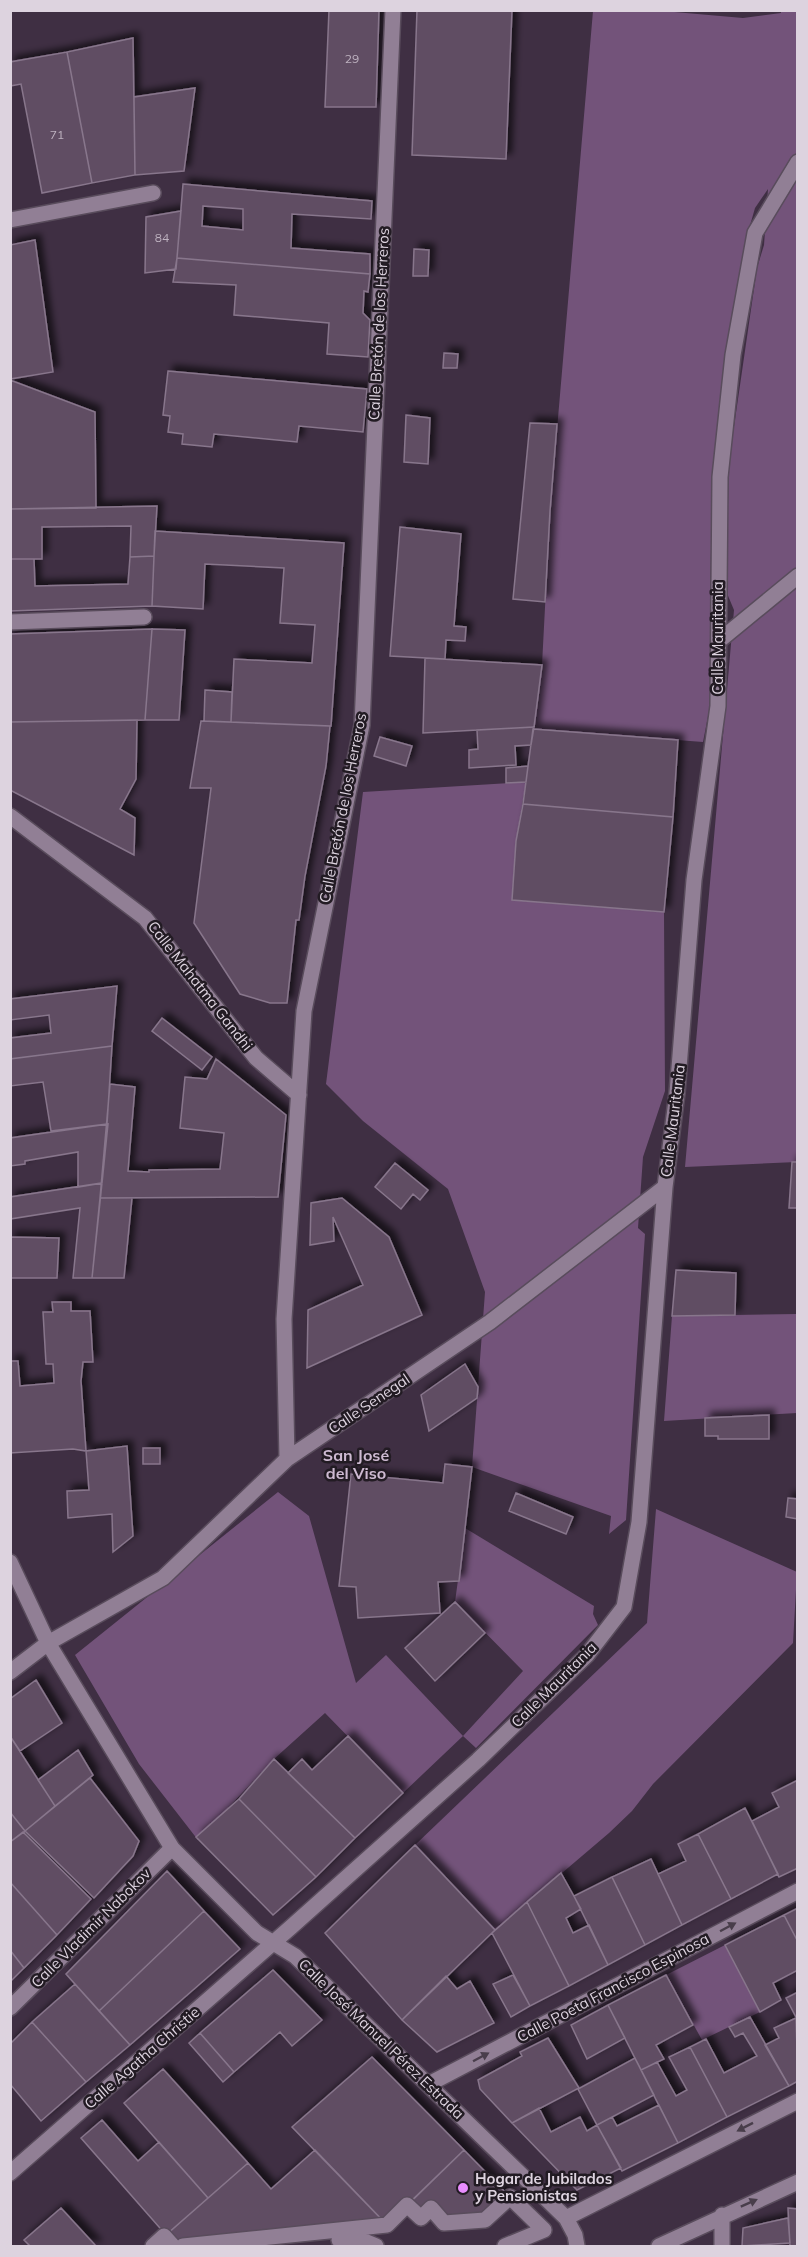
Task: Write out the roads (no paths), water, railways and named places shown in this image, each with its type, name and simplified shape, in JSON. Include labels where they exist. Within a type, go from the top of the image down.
[{"type":"street","name":"Calle Bretón de los Herreros","points":[[287,1459],[284,1319],[304,1011],[362,725],[393,10]]},
{"type":"street","name":"Calle Mauritania","points":[[273,1943],[478,1760],[587,1655],[624,1607],[639,1522],[665,1187],[677,1093],[694,880],[718,706],[720,477],[733,355],[755,233],[798,162]]},
{"type":"street","points":[[10,220],[153,193]]},
{"type":"street","points":[[720,640],[798,576]]},
{"type":"street","points":[[10,622],[144,617]]},
{"type":"street","name":"Calle Mahatma Gandhi","points":[[10,816],[145,918],[256,1058],[299,1095]]},
{"type":"street","name":"Calle Senegal","points":[[10,1672],[48,1643],[163,1578],[287,1459],[490,1322],[665,1187]]},
{"type":"street","name":"Calle José Manuel Pérez Estrada","points":[[10,1562],[48,1643],[172,1848],[257,1933],[295,1956],[566,2218],[575,2235],[577,2247]]},
{"type":"street","name":"Calle Vladimir Nabokov","points":[[10,2008],[172,1848]]},
{"type":"street","name":"Calle Poeta Francisco Espinosa","points":[[429,2084],[798,1891]]},
{"type":"street","name":"Calle Agatha Christie","points":[[10,2173],[273,1943]]},
{"type":"street","points":[[566,2218],[798,2101]]},
{"type":"street","points":[[659,2247],[722,2215],[798,2182]]},
{"type":"street","points":[[183,2247],[387,2226],[407,2205],[421,2218],[431,2208],[444,2223],[485,2220],[510,2197],[544,2230],[505,2247]]},
{"type":"street","points":[[722,2215],[722,2247]]},
{"type":"street","points":[[153,2247],[164,2236],[173,2247]]},
{"type":"street","points":[[278,2247],[357,2238],[376,2247]]},
{"type":"place","name":"Hogar de Jubilados y Pensionistas","points":[[463,2188]]},
{"type":"district","name":"San José del Viso","points":[[356,1464]]}]
